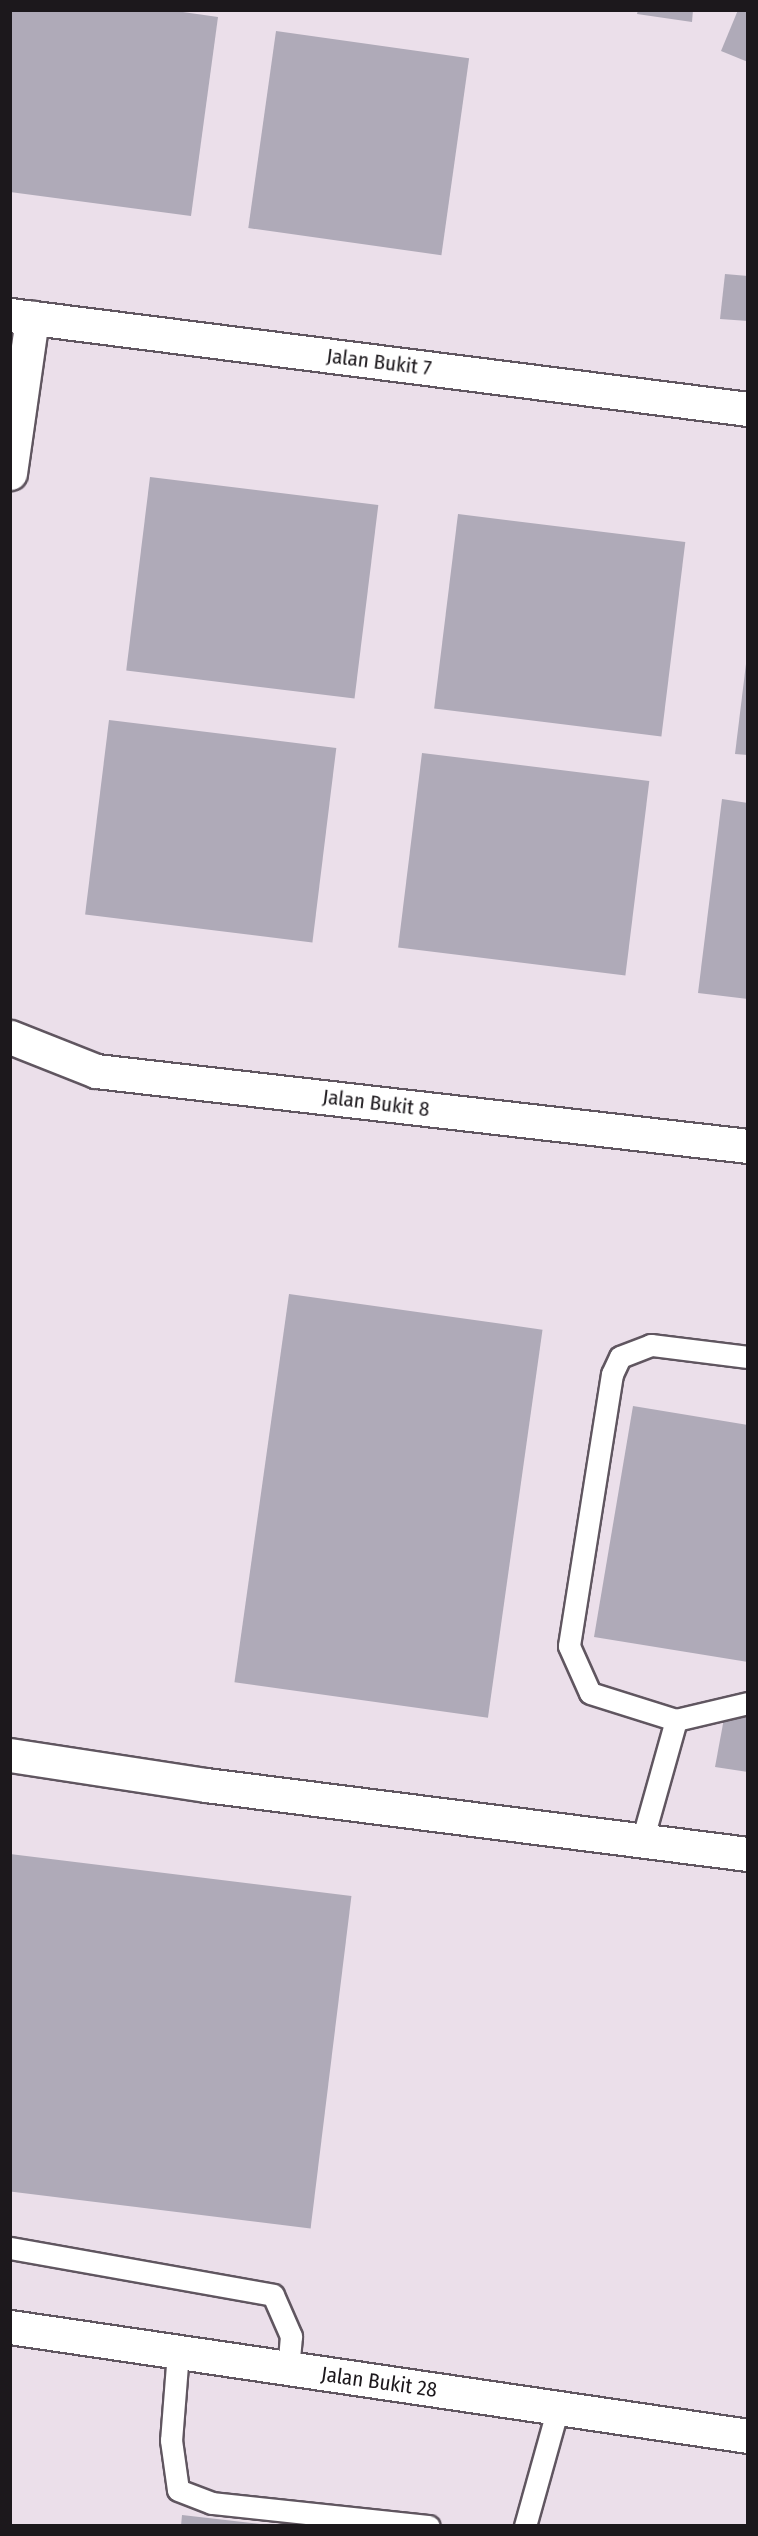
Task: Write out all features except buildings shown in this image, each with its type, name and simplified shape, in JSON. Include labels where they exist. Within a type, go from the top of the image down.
[{"type":"street","name":"Jalan Bukit 7","points":[[21,316],[747,409]]},
{"type":"street","points":[[10,473],[21,316]]},
{"type":"street","name":"Jalan Bukit 8","points":[[10,1037],[96,1071],[747,1146]]},
{"type":"street","points":[[10,1063],[96,1071]]},
{"type":"street","points":[[10,1755],[206,1785],[747,1854]]},
{"type":"street","name":"Jalan Bukit 28","points":[[10,2327],[747,2436]]},
{"type":"lane","points":[[747,1357],[651,1345],[620,1357],[612,1374],[569,1646],[590,1693],[676,1720],[747,1703]]},
{"type":"lane","points":[[642,1841],[676,1720]]},
{"type":"lane","points":[[10,2247],[273,2295],[291,2336],[288,2368]]},
{"type":"lane","points":[[178,2352],[171,2440],[178,2490],[212,2503],[429,2526]]},
{"type":"lane","points":[[525,2526],[558,2408]]}]
